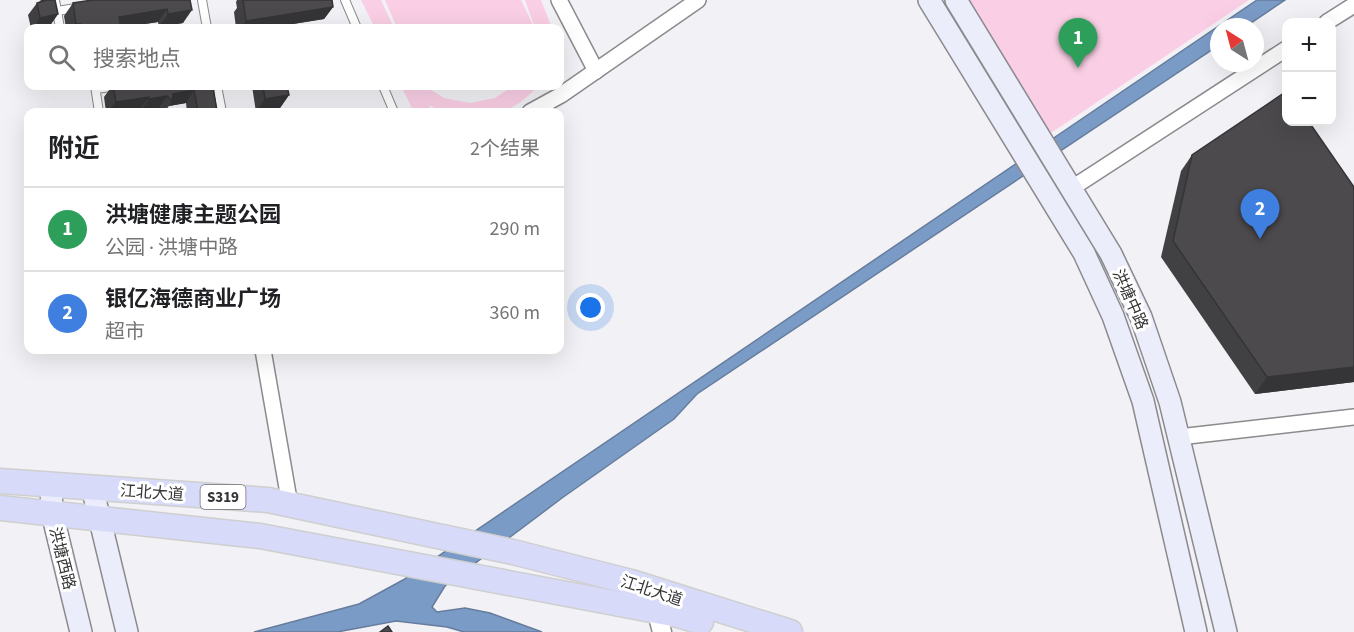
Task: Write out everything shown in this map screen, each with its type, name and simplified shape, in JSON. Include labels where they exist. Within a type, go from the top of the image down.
[{"type":"main road","name":"洪塘中路","points":[[929,0],[1084,253],[1113,316],[1143,401],[1196,632]]},
{"type":"main road","name":"洪塘中路","points":[[956,0],[1111,254],[1141,317],[1170,402],[1226,632]]},
{"type":"main road","name":"江北大道","points":[[0,480],[268,501],[290,505],[513,552],[650,588],[678,599],[790,632]]},
{"type":"main road","name":"洪塘西路","points":[[51,484],[52,513],[81,632]]},
{"type":"main road","points":[[92,487],[127,632]]},
{"type":"main road","name":"江北大道","points":[[0,508],[260,536],[476,577],[659,622],[735,632]]},
{"type":"street","points":[[559,0],[596,71]]},
{"type":"street","points":[[536,108],[596,71],[698,0]]},
{"type":"street","points":[[1334,18],[1354,4]]},
{"type":"street","points":[[1072,189],[1282,52]]},
{"type":"street","points":[[264,354],[290,505]]},
{"type":"street","points":[[1179,437],[1354,417]]},
{"type":"street","points":[[650,588],[659,622]]},
{"type":"lane","points":[[55,0],[59,24]]},
{"type":"lane","points":[[202,0],[206,24]]},
{"type":"lane","points":[[345,0],[355,24]]},
{"type":"lane","points":[[57,11],[89,5]]},
{"type":"lane","points":[[95,90],[98,108]]},
{"type":"lane","points":[[218,90],[221,108]]},
{"type":"lane","points":[[385,90],[392,108]]},
{"type":"shaded area","points":[[361,0],[381,0],[392,24],[373,24]]},
{"type":"shaded area","points":[[385,0],[521,0],[533,24],[395,24]]},
{"type":"shaded area","points":[[525,0],[541,0],[550,24],[534,24]]},
{"type":"shaded area","points":[[967,0],[1249,0],[1222,18],[1210,18],[1210,26],[1048,135]]},
{"type":"shaded area","points":[[403,90],[431,90],[444,98],[470,103],[495,98],[507,90],[534,90],[510,108],[436,108],[429,105],[430,108],[412,108]]},
{"type":"water","points":[[1257,0],[1285,0],[1258,18],[1230,18]]},
{"type":"water","points":[[1210,32],[1210,51],[697,394],[674,419],[562,498],[445,586],[432,607],[437,612],[465,608],[490,613],[542,632],[464,632],[447,627],[396,621],[337,632],[254,632],[359,604],[403,580]]},
{"type":"building","points":[[43,0],[55,0],[58,14],[40,18],[37,3]]},
{"type":"building","points":[[92,0],[190,0],[192,10],[168,14],[167,9],[119,17],[120,24],[76,24],[73,3]]},
{"type":"building","points":[[243,0],[332,0],[333,7],[246,21]]},
{"type":"building","points":[[114,90],[194,90],[173,94],[172,101],[167,96],[116,102]]},
{"type":"building","points":[[194,90],[214,90],[216,108],[197,108]]},
{"type":"building","points":[[264,90],[288,90],[289,95],[265,99]]},
{"type":"building","points":[[1282,94],[1282,126],[1312,126],[1354,187],[1354,367],[1267,377],[1173,241],[1192,155]]},
{"type":"building","points":[[388,626],[392,632],[380,632]]},
{"type":"place","name":"洪塘健康主题公园","points":[[1078,68]]},
{"type":"place","name":"银亿海德商业广场","points":[[1260,239]]}]
